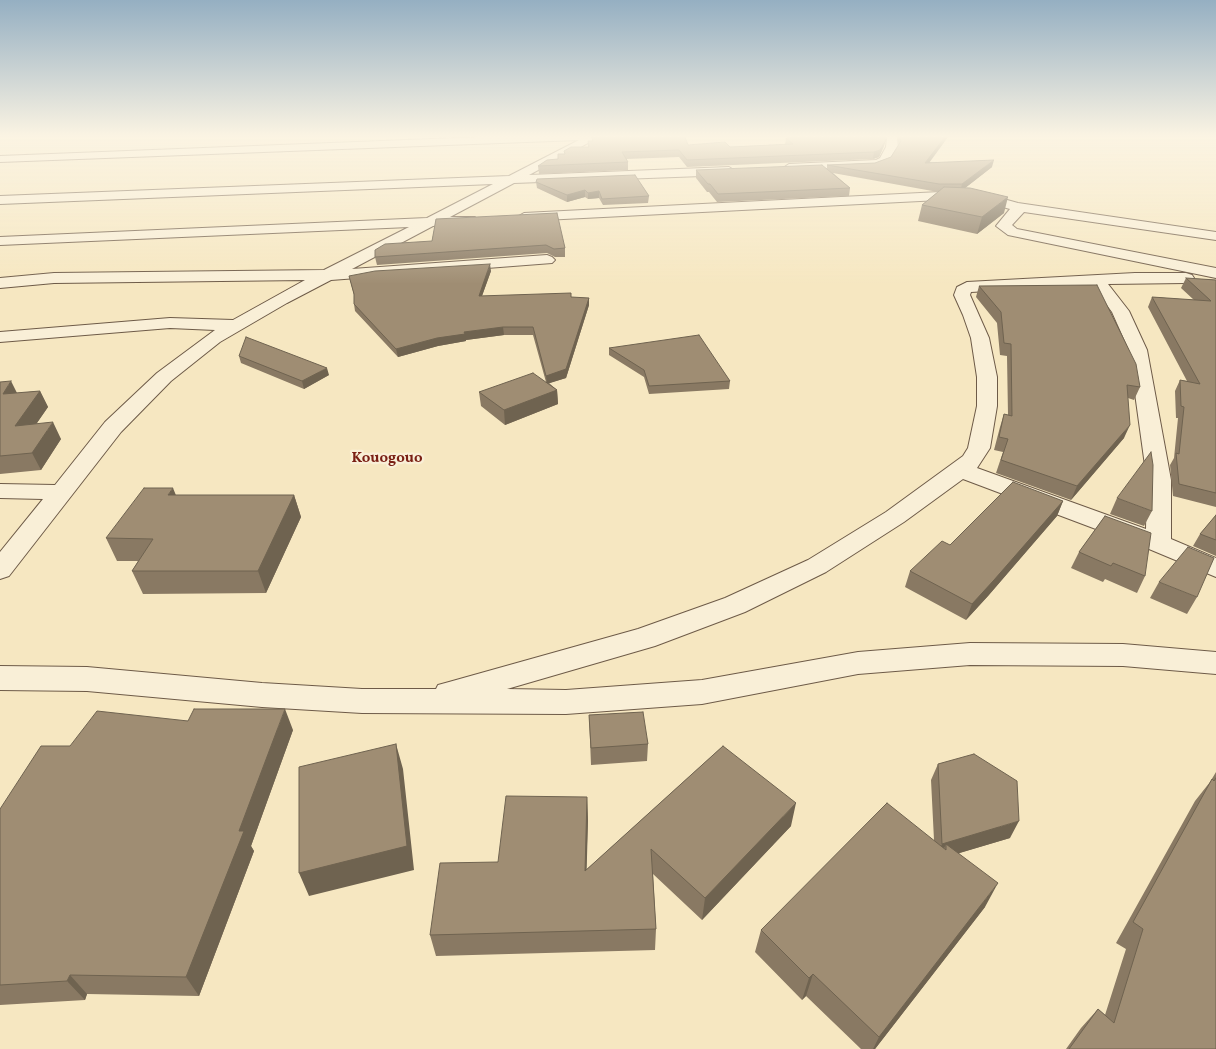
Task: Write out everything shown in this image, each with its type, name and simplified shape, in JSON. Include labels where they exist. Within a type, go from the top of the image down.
[{"type":"street","points":[[0,200],[377,186]]},
{"type":"street","points":[[0,570],[114,427],[164,377],[214,338],[327,276],[501,186]]},
{"type":"street","points":[[514,218],[940,196],[989,200],[1017,206],[1216,236]]},
{"type":"street","points":[[1017,206],[1016,212],[1003,226],[1013,232],[1216,273]]},
{"type":"street","points":[[0,241],[486,219]]},
{"type":"street","points":[[0,283],[54,278],[327,276],[547,260]]},
{"type":"street","points":[[425,701],[644,638],[735,605],[817,566],[896,517],[961,470],[972,460],[979,448],[987,406],[987,377],[980,338],[972,315],[962,295],[963,290],[976,286],[1096,280],[1216,278]]},
{"type":"street","points":[[1096,280],[1120,311],[1138,350],[1159,480],[1158,543]]},
{"type":"street","points":[[0,337],[170,323],[235,325]]},
{"type":"street","points":[[961,470],[1158,543],[1216,568]]},
{"type":"street","points":[[0,491],[63,492]]},
{"type":"street","points":[[0,678],[87,680],[271,696],[362,701],[566,702],[693,692],[858,663],[970,654],[1123,655],[1216,663]]},
{"type":"building","points":[[545,186],[642,186],[649,196],[602,199],[599,191],[588,193],[585,190],[567,195]]},
{"type":"building","points":[[712,186],[848,186],[850,188],[718,194]]},
{"type":"building","points":[[944,187],[970,188],[1008,197],[982,217],[922,205]]},
{"type":"building","points":[[557,213],[565,248],[554,249],[546,245],[375,257],[375,250],[385,244],[432,241],[436,219]]},
{"type":"building","points":[[490,264],[479,296],[571,293],[571,297],[589,298],[566,369],[546,376],[533,327],[503,327],[464,332],[465,334],[437,338],[396,349],[354,304],[354,294],[349,276],[375,271]]},
{"type":"building","points":[[1186,278],[1216,280],[1216,493],[1179,484],[1176,453],[1179,454],[1184,407],[1181,406],[1180,380],[1200,384],[1152,297],[1211,301]]},
{"type":"building","points":[[1097,285],[1136,364],[1140,387],[1127,385],[1130,425],[1077,486],[1001,460],[1008,439],[999,437],[1004,414],[1012,416],[1011,344],[1004,343],[1001,312],[979,286]]},
{"type":"building","points":[[699,335],[730,381],[649,386],[644,370],[609,348]]},
{"type":"building","points":[[246,337],[327,368],[302,381],[239,356]]},
{"type":"building","points":[[533,373],[557,390],[504,410],[479,392]]},
{"type":"building","points":[[11,381],[3,394],[40,391],[15,426],[53,422],[32,453],[0,456],[0,382]]},
{"type":"building","points":[[1151,452],[1153,465],[1152,511],[1117,498]]},
{"type":"building","points":[[1013,482],[1063,501],[972,604],[910,571],[942,541],[950,545]]},
{"type":"building","points":[[144,488],[173,488],[168,495],[294,495],[258,571],[132,571],[153,539],[106,538]]},
{"type":"building","points":[[1216,515],[1216,540],[1200,534]]},
{"type":"building","points":[[1105,516],[1151,533],[1145,576],[1113,563],[1111,566],[1079,552]]},
{"type":"building","points":[[1188,547],[1214,558],[1197,597],[1159,582]]},
{"type":"building","points":[[194,709],[285,709],[239,831],[244,831],[186,977],[70,975],[67,981],[0,985],[0,809],[41,746],[70,746],[97,711],[188,721]]},
{"type":"building","points":[[643,712],[648,744],[591,748],[589,715]]},
{"type":"building","points":[[396,744],[407,846],[299,873],[299,767]]},
{"type":"building","points":[[723,746],[796,803],[705,898],[651,849],[656,929],[430,935],[440,863],[498,862],[506,796],[587,797],[585,871]]},
{"type":"building","points":[[974,754],[1017,781],[1019,821],[942,844],[938,764]]},
{"type":"building","points":[[1216,778],[1216,1049],[1069,1049],[1098,1009],[1114,1023],[1143,929],[1133,922],[1212,779],[1214,781]]},
{"type":"building","points":[[887,803],[946,850],[946,844],[998,883],[879,1037],[813,974],[809,978],[761,930]]},
{"type":"district","name":"Kouogouo","points":[[387,459]]}]
